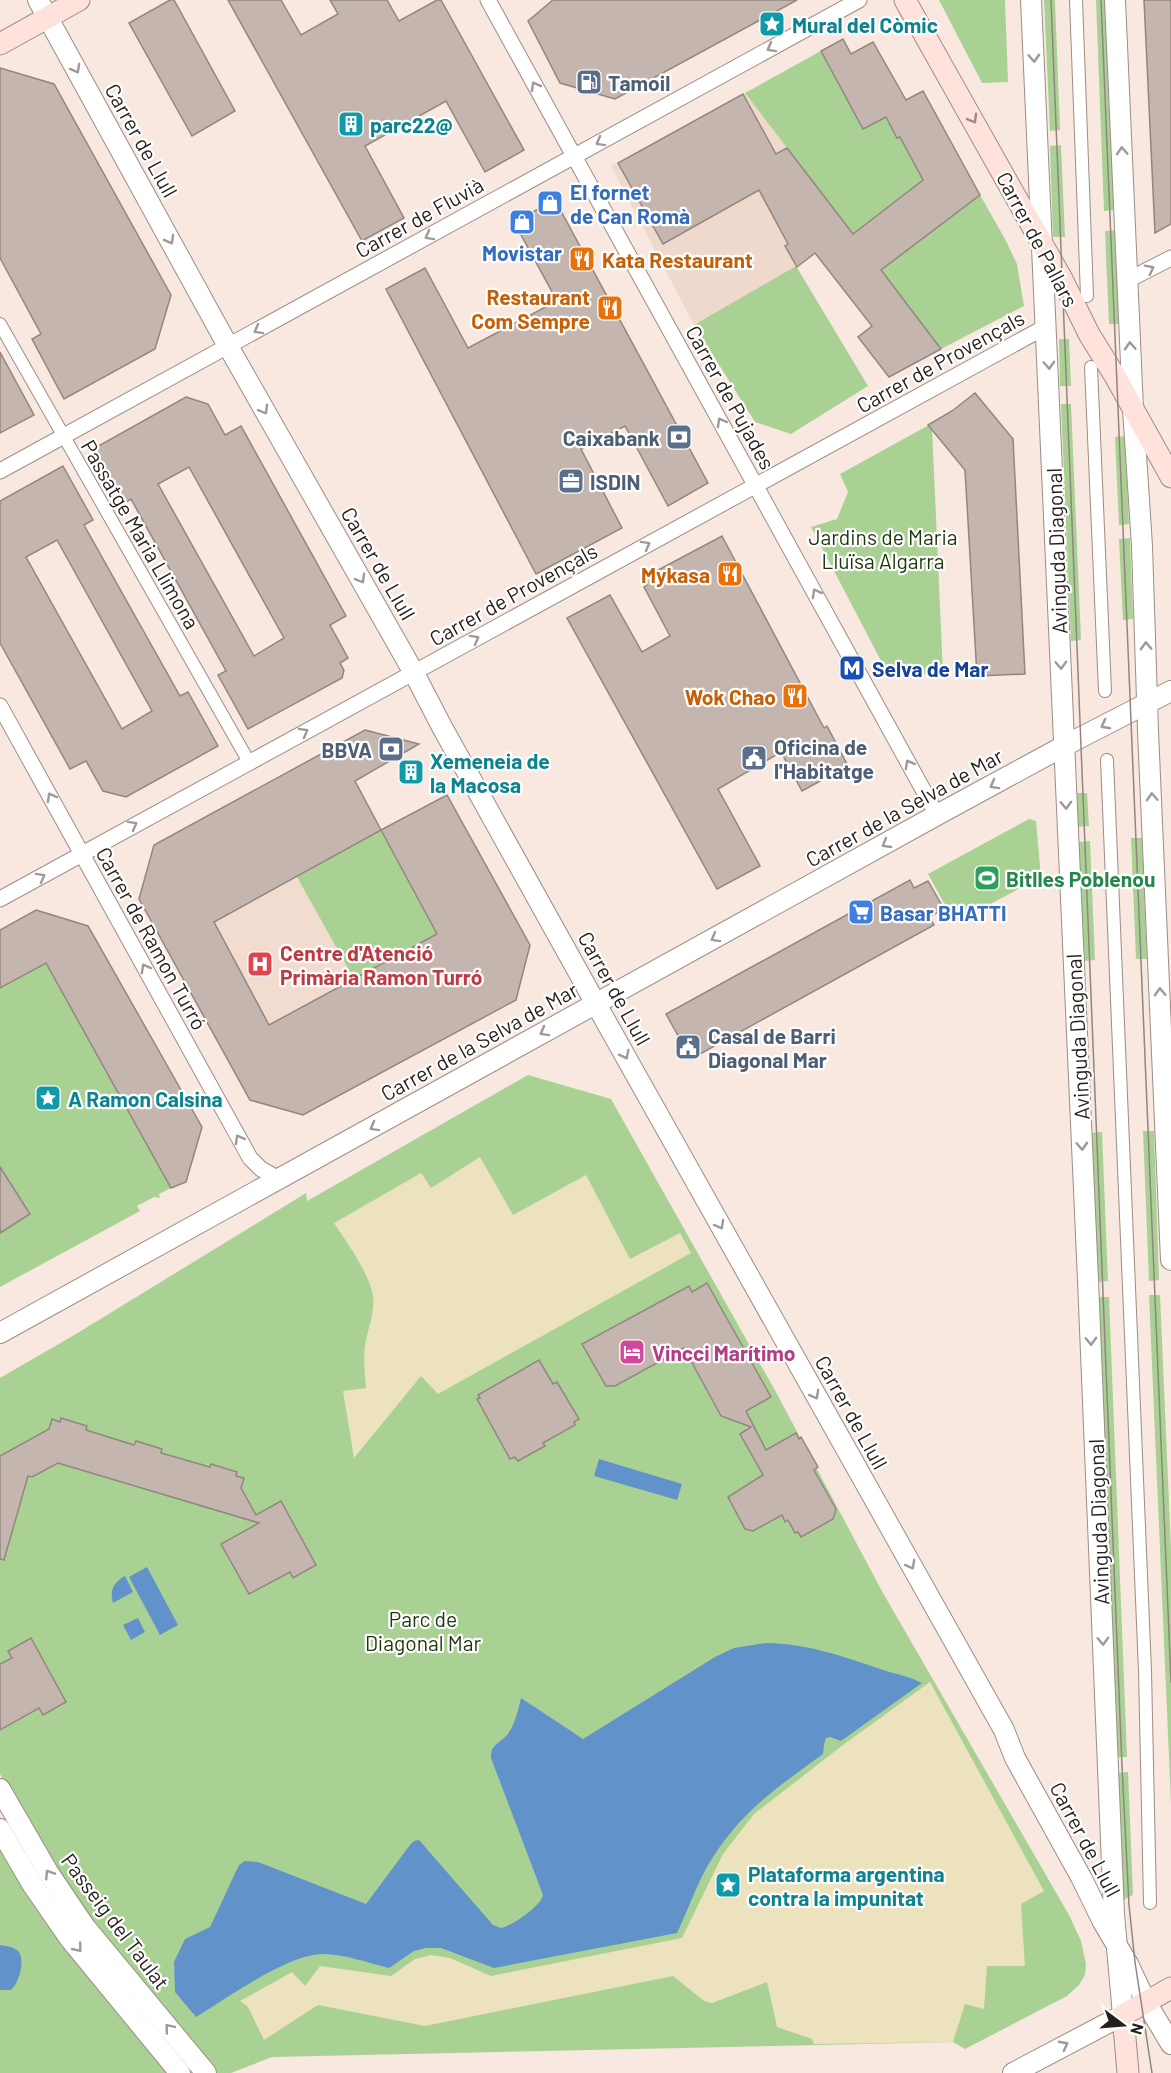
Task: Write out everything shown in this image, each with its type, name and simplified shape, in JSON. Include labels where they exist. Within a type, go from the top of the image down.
[{"type":"main road","points":[[0,44],[43,9],[79,0]]},
{"type":"main road","name":"Carrer de Pallars","points":[[905,0],[1042,244],[1089,334],[1171,477]]},
{"type":"main road","points":[[1124,2015],[1171,1988]]},
{"type":"main road","name":"Avinguda Diagonal","points":[[1124,2015],[1128,2073]]},
{"type":"street","name":"Carrer de Pujades","points":[[488,0],[937,815]]},
{"type":"street","name":"Carrer de Fluvià","points":[[0,471],[859,0]]},
{"type":"street","name":"Avinguda Diagonal","points":[[1031,0],[1089,1280],[1113,1904],[1124,2015]]},
{"type":"street","points":[[1076,0],[1087,296]]},
{"type":"street","points":[[1115,0],[1133,409],[1142,546],[1171,1260]]},
{"type":"street","name":"Carrer de Llull","points":[[43,9],[228,346],[414,672],[442,727],[596,1004],[993,1711],[1015,1758],[1146,2002],[1171,2044]]},
{"type":"street","points":[[1128,280],[1171,258]]},
{"type":"street","name":"Passatge Maria Llimona","points":[[0,324],[249,762]]},
{"type":"street","name":"Carrer de Provençals","points":[[0,899],[1047,326]]},
{"type":"street","name":"Avinguda Diagonal","points":[[1091,367],[1105,691]]},
{"type":"street","name":"Carrer de la Selva de Mar","points":[[0,1333],[937,815],[1171,691]]},
{"type":"street","name":"Carrer de Ramon Turró","points":[[1,711],[250,1158],[261,1169],[279,1179]]},
{"type":"street","name":"Avinguda Diagonal","points":[[1107,760],[1145,1671],[1150,1903]]},
{"type":"street","name":"Passeig del Taulat","points":[[0,1789],[48,1872],[85,1927],[206,2073]]},
{"type":"street","name":"Passeig del Taulat","points":[[0,1829],[32,1884],[70,1940],[180,2073]]},
{"type":"street","points":[[1013,2073],[1124,2015]]},
{"type":"shaded area","points":[[745,93],[848,227],[801,263],[719,313],[694,325],[611,166]]},
{"type":"shaded area","name":"Centre d'Atenció Primària Ramon Turró","points":[[297,877],[354,979],[224,1050],[167,948]]},
{"type":"green space","points":[[939,0],[1005,0],[1008,82],[982,83]]},
{"type":"green space","points":[[1044,0],[1055,0],[1060,130],[1050,131]]},
{"type":"green space","points":[[1096,0],[1108,0],[1116,210],[1104,211]]},
{"type":"green space","points":[[821,51],[863,129],[886,117],[919,172],[929,175],[853,234],[745,93]]},
{"type":"green space","points":[[1061,145],[1065,237],[1053,237],[1050,146]]},
{"type":"green space","points":[[980,195],[1017,264],[1024,306],[941,349],[881,270]]},
{"type":"green space","points":[[1117,230],[1121,324],[1109,324],[1105,231]]},
{"type":"green space","points":[[796,266],[868,386],[791,434],[755,422],[694,325]]},
{"type":"green space","points":[[1059,339],[1069,339],[1071,386],[1060,386]]},
{"type":"green space","points":[[1061,404],[1071,404],[1081,640],[1071,641]]},
{"type":"green space","name":"Jardins de Maria Lluïsa Algarra","points":[[929,425],[932,429],[943,673],[889,676],[811,527],[837,519],[848,492],[840,474]]},
{"type":"green space","points":[[1125,436],[1129,524],[1119,525],[1115,437]]},
{"type":"green space","points":[[1130,538],[1133,619],[1123,620],[1119,539]]},
{"type":"green space","points":[[1077,793],[1087,793],[1089,826],[1078,827]]},
{"type":"green space","points":[[1029,819],[1036,821],[1041,877],[955,923],[928,874]]},
{"type":"green space","points":[[381,830],[437,934],[354,979],[297,877]]},
{"type":"green space","points":[[1131,838],[1142,838],[1147,959],[1136,959]]},
{"type":"green space","points":[[1090,841],[1095,960],[1084,961],[1079,842]]},
{"type":"green space","points":[[46,962],[171,1188],[159,1194],[160,1198],[154,1197],[137,1206],[140,1211],[0,1287],[0,988]]},
{"type":"green space","name":"Parc de Diagonal Mar","points":[[528,1075],[611,1099],[777,1394],[883,1593],[1069,1915],[1081,1941],[1086,1964],[1085,1975],[1079,1985],[1067,1996],[965,2049],[953,2042],[272,2057],[231,2073],[213,2073],[100,1934],[56,1873],[0,1774],[0,1378],[306,1193],[307,1201]]},
{"type":"green space","points":[[1143,1131],[1154,1131],[1159,1280],[1149,1281]]},
{"type":"green space","points":[[1102,1132],[1108,1281],[1097,1282],[1091,1133]]},
{"type":"green space","points":[[1149,1295],[1160,1295],[1171,1549],[1171,1804]]},
{"type":"green space","points":[[1098,1297],[1109,1297],[1127,1757],[1116,1757]]},
{"type":"green space","points":[[1128,1772],[1133,1895],[1123,1900],[1117,1773]]},
{"type":"green space","points":[[0,1843],[171,2073],[0,2073]]},
{"type":"sand","points":[[480,1157],[513,1215],[586,1175],[630,1259],[680,1233],[691,1253],[438,1394],[421,1376],[354,1458],[343,1391],[366,1388],[364,1351],[373,1310],[373,1297],[363,1269],[334,1223],[421,1173],[431,1188]]},
{"type":"sand","points":[[930,1682],[1044,1891],[1021,1904],[1025,1966],[987,1966],[984,2009],[965,2004],[953,2042],[814,2044],[812,2039],[777,2027],[767,1982],[712,2003],[704,2001],[673,1976],[425,2026],[318,2005],[264,2040],[248,2007],[240,2001],[292,1972],[305,1986],[320,1966],[391,1976],[415,1959],[431,1955],[450,1958],[491,1976],[682,1938],[723,1854],[754,1814],[843,1745]]},
{"type":"water","points":[[599,1459],[682,1484],[677,1500],[594,1476]]},
{"type":"water","points":[[147,1567],[178,1625],[160,1635],[129,1577]]},
{"type":"water","points":[[125,1576],[133,1592],[113,1603],[113,1587]]},
{"type":"water","points":[[138,1618],[145,1632],[131,1640],[123,1625]]},
{"type":"water","points":[[766,1643],[796,1645],[825,1652],[922,1683],[841,1741],[826,1738],[823,1754],[777,1788],[737,1825],[708,1866],[677,1933],[494,1968],[441,1948],[414,1951],[389,1968],[339,1955],[308,1956],[275,1969],[196,2017],[175,1992],[174,1962],[185,1939],[210,1927],[239,1865],[245,1861],[258,1862],[366,1904],[410,1845],[419,1840],[493,1925],[501,1928],[512,1924],[532,1910],[543,1895],[491,1758],[494,1747],[512,1727],[521,1698],[583,1739],[715,1657],[734,1648]]},
{"type":"water","points":[[0,1945],[15,1949],[21,1956],[20,1972],[11,1990],[0,1990]]},
{"type":"building","points":[[170,0],[174,0],[235,111],[192,136],[129,23]]},
{"type":"building","name":"parc22@","points":[[228,0],[281,0],[301,35],[338,14],[330,0],[387,0],[399,21],[441,0],[524,150],[485,172],[446,101],[365,146],[404,218],[362,241]]},
{"type":"building","points":[[553,0],[797,0],[615,99],[560,83],[528,21]]},
{"type":"building","points":[[1144,0],[1171,0],[1171,224],[1155,233]]},
{"type":"building","points":[[843,39],[851,54],[873,42],[906,100],[923,91],[980,195],[881,270],[941,349],[889,377],[858,337],[872,326],[815,253],[797,267],[785,246],[788,244],[759,190],[663,244],[618,163],[743,94],[776,154],[787,148],[853,234],[923,180],[900,137],[897,138],[886,117],[863,129],[821,51]]},
{"type":"building","points":[[0,68],[54,84],[171,295],[155,349],[64,399],[32,339],[41,334],[0,258]]},
{"type":"building","points":[[555,200],[708,483],[668,506],[625,426],[581,449],[622,528],[536,574],[386,289],[425,268],[468,348],[557,301],[514,222]]},
{"type":"building","points":[[0,352],[34,415],[0,433]]},
{"type":"building","points":[[975,393],[1013,439],[1025,674],[977,676],[965,470],[928,425],[952,411]]},
{"type":"building","points":[[186,397],[208,404],[225,435],[241,426],[346,616],[330,625],[348,658],[340,663],[344,670],[342,678],[248,729],[218,675],[226,671],[131,499],[123,504],[93,449]],"holes":[[[189,467],[284,638],[254,656],[158,484]]]},
{"type":"building","points":[[63,466],[93,520],[84,525],[180,696],[188,692],[218,746],[126,797],[103,791],[86,761],[70,769],[0,643],[0,501]],"holes":[[[57,540],[152,711],[122,729],[26,557]]]},
{"type":"building","points":[[722,536],[824,728],[827,726],[848,766],[802,791],[781,752],[718,789],[760,866],[717,889],[567,618],[610,595],[642,652],[670,636],[644,587],[647,585],[643,578]]},
{"type":"building","points":[[365,730],[419,744],[355,781],[381,830],[447,795],[530,945],[516,1000],[303,1115],[250,1100],[139,899],[154,845]],"holes":[[[381,830],[437,934],[269,1025],[214,922]]]},
{"type":"building","points":[[910,880],[914,888],[928,881],[944,909],[929,917],[934,925],[691,1059],[666,1014]]},
{"type":"building","points":[[36,910],[88,926],[202,1127],[186,1182],[171,1188],[46,963],[0,988],[0,930]]},
{"type":"building","points":[[0,1167],[30,1214],[0,1233]]},
{"type":"building","name":"Vincci Marítimo","points":[[707,1283],[771,1397],[746,1411],[766,1450],[796,1433],[799,1439],[801,1437],[818,1467],[814,1470],[836,1509],[833,1519],[801,1537],[798,1532],[795,1533],[788,1520],[785,1522],[782,1515],[753,1531],[745,1529],[728,1497],[763,1475],[740,1434],[751,1427],[721,1416],[684,1348],[615,1386],[606,1386],[582,1344],[689,1286],[692,1292]]},
{"type":"building","points":[[539,1360],[553,1384],[557,1382],[579,1419],[574,1422],[575,1425],[543,1443],[545,1446],[518,1461],[515,1457],[510,1459],[477,1399],[480,1398],[478,1395]]},
{"type":"building","points":[[61,1418],[87,1426],[86,1430],[134,1445],[136,1441],[162,1449],[161,1453],[237,1472],[236,1476],[244,1478],[241,1488],[256,1515],[281,1501],[316,1565],[293,1578],[290,1572],[249,1594],[221,1544],[259,1523],[58,1463],[32,1477],[28,1476],[4,1560],[0,1559],[0,1456],[49,1429],[52,1419],[60,1422]]},
{"type":"building","points":[[31,1638],[66,1702],[43,1715],[39,1708],[0,1730],[0,1664],[12,1658],[8,1651]]},
{"type":"tram line","points":[[1051,0],[1122,1766],[1129,1905],[1152,2073]]},
{"type":"tram line","points":[[1101,0],[1171,1682]]},
{"type":"place","name":"Mural del Còmic","points":[[772,24]]},
{"type":"place","name":"Tamoil","points":[[589,82]]},
{"type":"place","name":"parc22@","points":[[351,124]]},
{"type":"place","name":"El fornet de Can Romà","points":[[550,203]]},
{"type":"place","name":"Movistar","points":[[522,222]]},
{"type":"place","name":"Kata Restaurant","points":[[582,259]]},
{"type":"place","name":"Restaurant Com Sempre","points":[[610,308]]},
{"type":"place","name":"Caixabank","points":[[679,437]]},
{"type":"place","name":"ISDIN","points":[[571,481]]},
{"type":"place","name":"Mykasa","points":[[730,574]]},
{"type":"place","name":"Selva de Mar","points":[[852,668]]},
{"type":"place","name":"Wok Chao","points":[[795,696]]},
{"type":"place","name":"BBVA","points":[[391,749]]},
{"type":"place","name":"Oficina de l'Habitatge","points":[[754,758]]},
{"type":"place","name":"Xemeneia de la Macosa","points":[[411,772]]},
{"type":"place","name":"Bitlles Poblenou","points":[[987,878]]},
{"type":"place","name":"Basar BHATTI","points":[[861,912]]},
{"type":"place","name":"Centre d'Atenció Primària Ramon Turró","points":[[260,964]]},
{"type":"place","name":"Casal de Barri Diagonal Mar","points":[[688,1047]]},
{"type":"place","name":"A Ramon Calsina","points":[[48,1098]]},
{"type":"place","name":"Vincci Marítimo","points":[[632,1352]]},
{"type":"place","name":"Plataforma argentina contra la impunitat","points":[[728,1885]]}]
